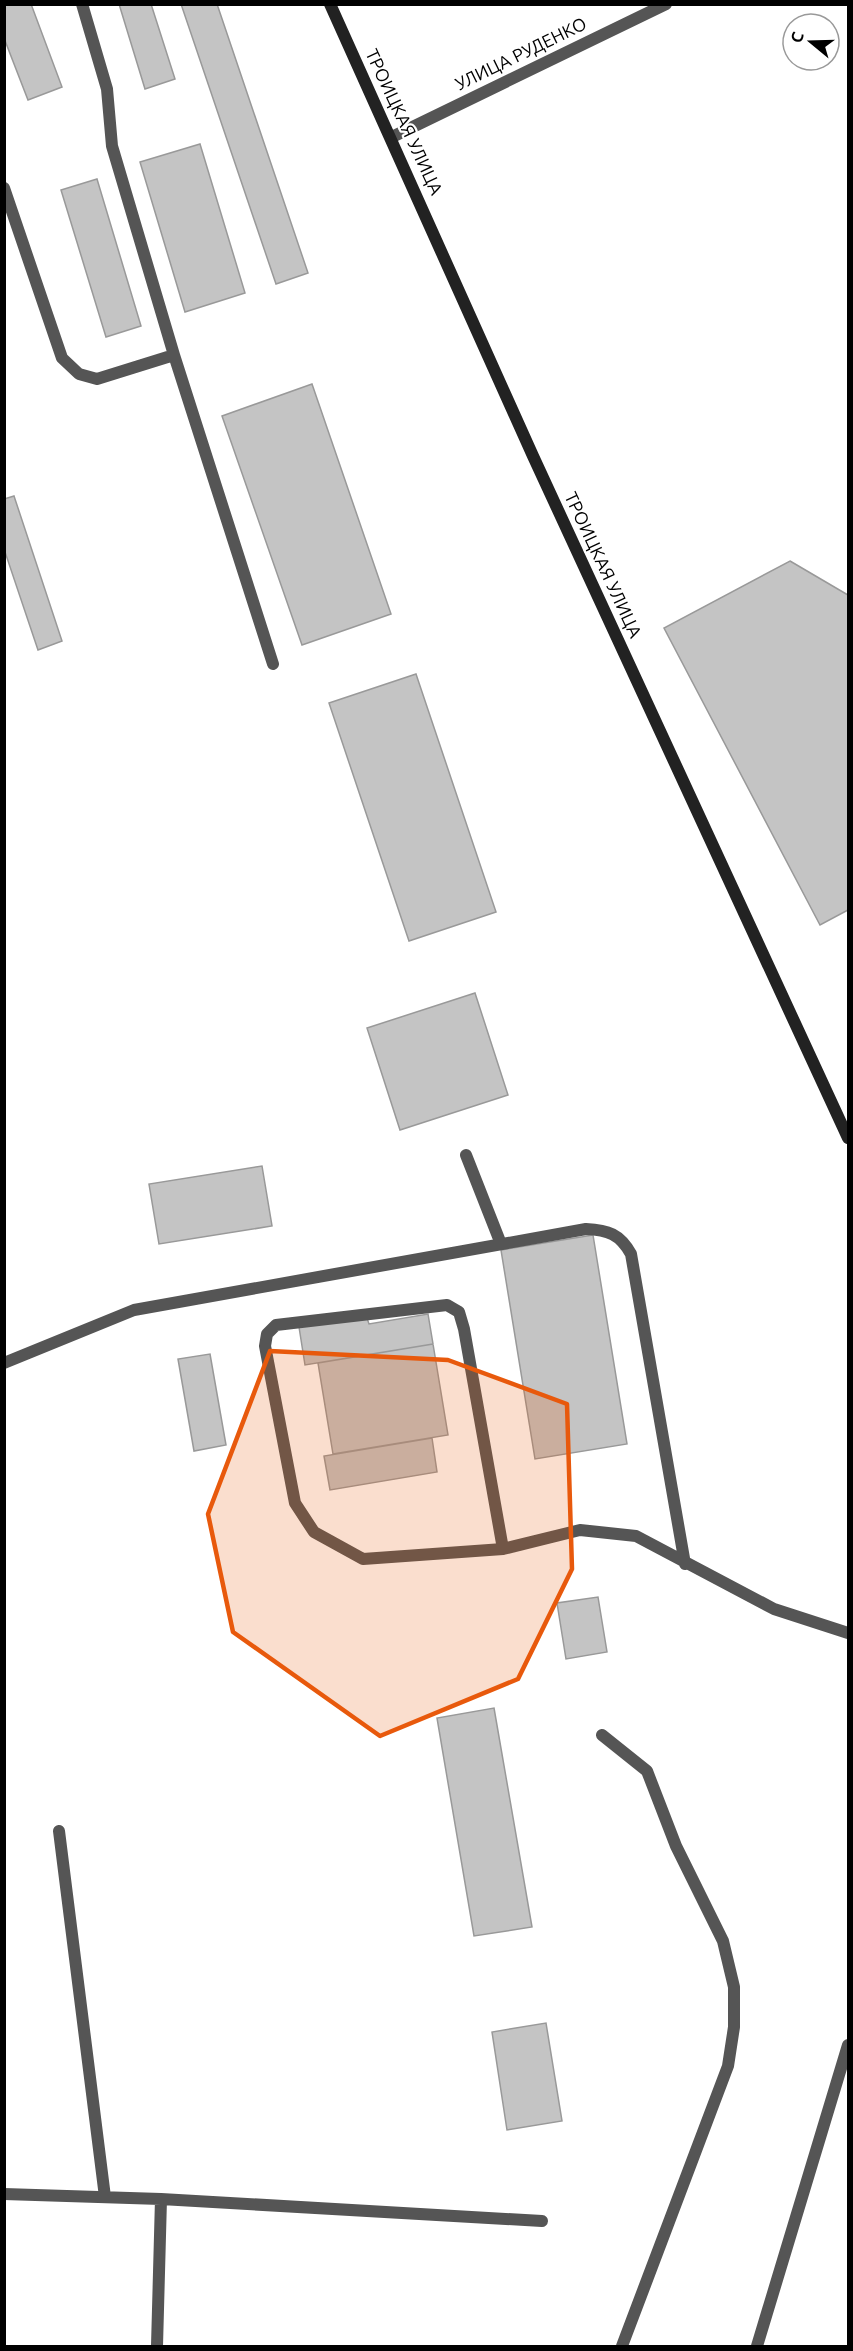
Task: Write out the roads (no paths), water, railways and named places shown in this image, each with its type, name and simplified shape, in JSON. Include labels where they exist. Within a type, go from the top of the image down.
[{"type":"street","points":[[82,4],[107,89],[112,146],[174,355],[273,664]]},
{"type":"street","name":"ТРОИЦКАЯ УЛИЦА","points":[[330,4],[392,137],[533,456],[849,1138]]},
{"type":"street","name":"УЛИЦА РУДЕНКО","points":[[392,137],[666,4]]},
{"type":"street","points":[[4,188],[62,358],[79,375],[97,379],[174,355]]},
{"type":"street","points":[[466,1155],[501,1244]]},
{"type":"street","points":[[4,1363],[134,1310],[586,1229],[607,1230],[623,1240],[631,1254],[684,1564]]},
{"type":"street","points":[[503,1549],[464,1329],[459,1312],[447,1305],[276,1325],[267,1334],[265,1346],[295,1503],[314,1532],[363,1559],[503,1549],[580,1530],[636,1536],[684,1564],[774,1609],[849,1634]]},
{"type":"street","points":[[602,1735],[647,1771],[676,1846],[723,1941],[734,1987],[734,2027],[728,2066],[622,2346]]},
{"type":"street","points":[[60,1831],[105,2197]]},
{"type":"street","points":[[757,2346],[849,2045]]},
{"type":"street","points":[[4,2194],[160,2199],[542,2221]]},
{"type":"street","points":[[157,2346],[160,2199]]}]
